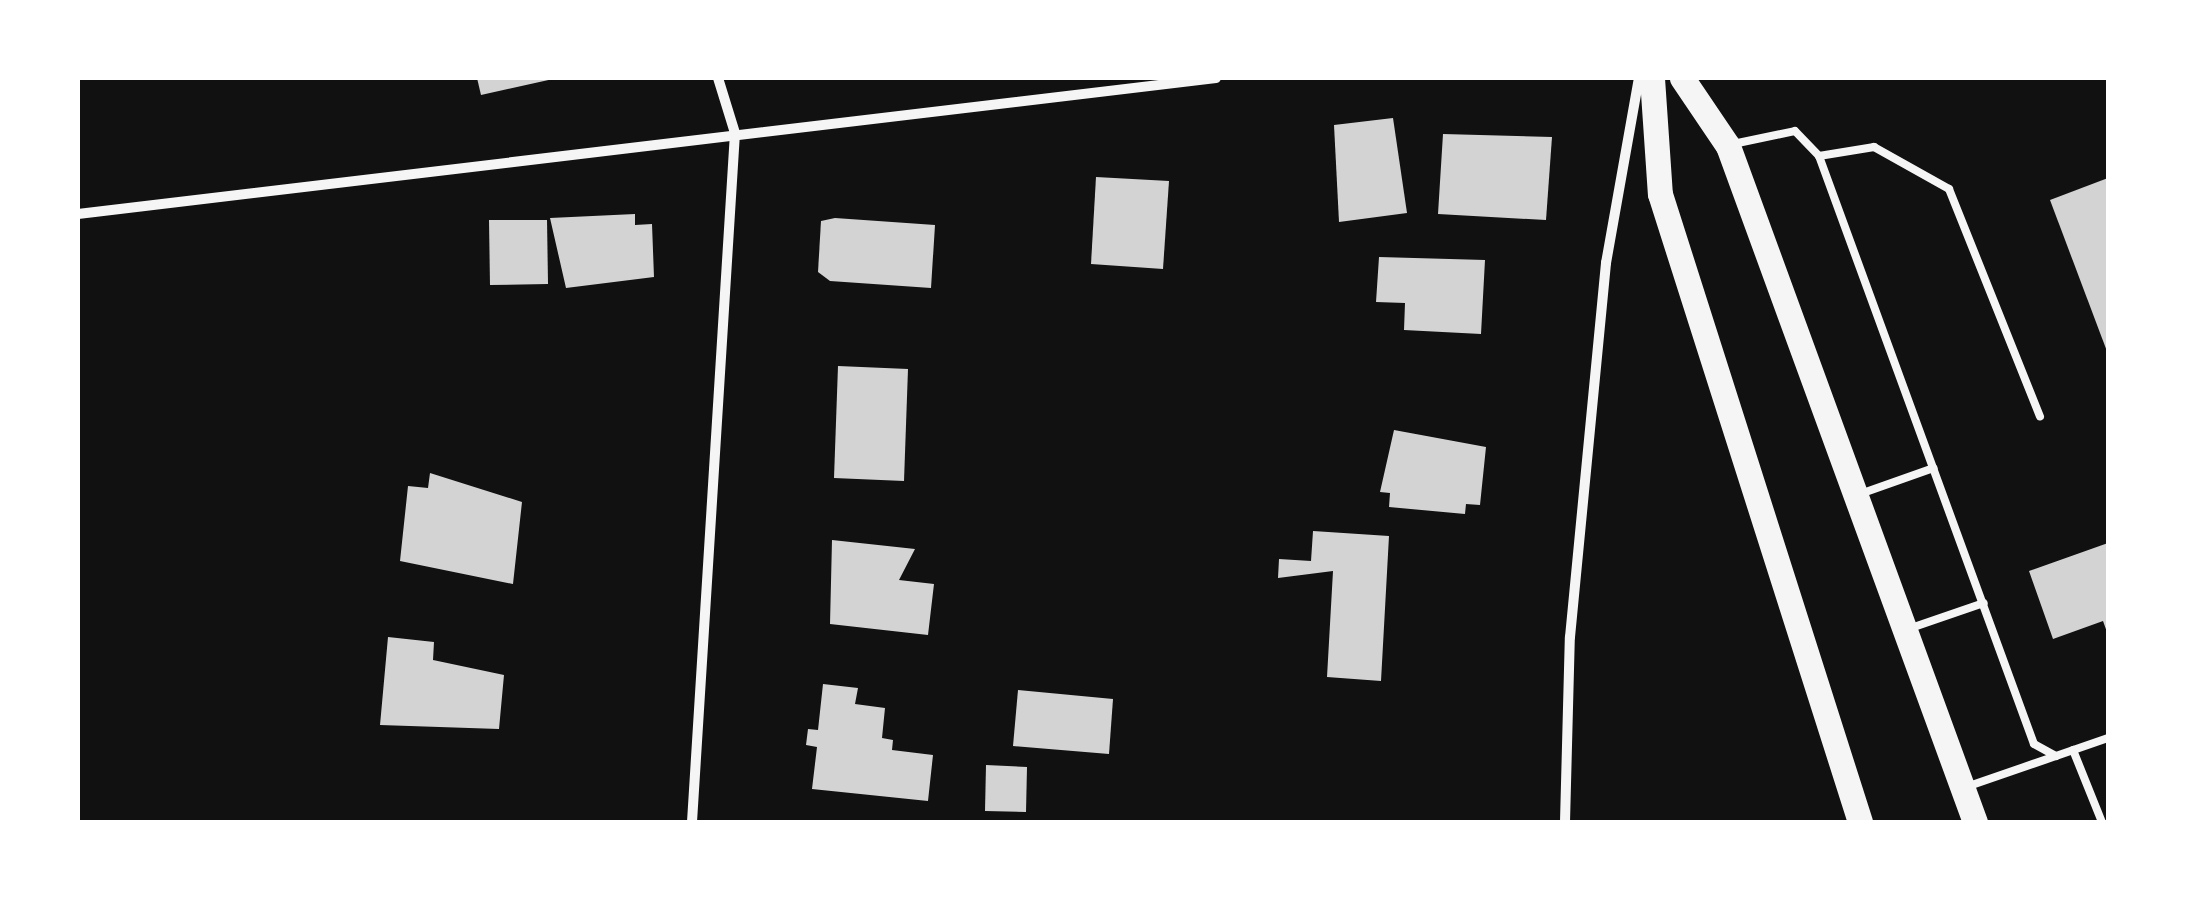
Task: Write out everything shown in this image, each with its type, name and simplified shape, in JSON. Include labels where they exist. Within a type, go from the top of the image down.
[{"type":"main road","points":[[1652,78],[1660,194],[1860,822]]},
{"type":"main road","points":[[1682,78],[1728,146],[1851,497],[1976,822]]},
{"type":"street","points":[[692,822],[735,133],[718,78]]},
{"type":"street","points":[[78,214],[1216,78]]},
{"type":"street","points":[[1565,822],[1570,637],[1604,282],[1639,78]]},
{"type":"lane","points":[[1728,146],[1795,131],[1818,156],[2034,744],[2056,756]]},
{"type":"lane","points":[[1818,156],[1874,147],[1949,190],[2040,416]]},
{"type":"lane","points":[[1851,497],[1934,468]]},
{"type":"lane","points":[[1902,631],[1984,603]]},
{"type":"lane","points":[[1962,789],[2108,738]]},
{"type":"lane","points":[[2073,750],[2102,822]]},
{"type":"building","points":[[477,78],[553,78],[553,79],[481,95]]},
{"type":"building","points":[[1393,118],[1407,213],[1339,222],[1334,125]]},
{"type":"building","points":[[1443,134],[1552,137],[1546,220],[1438,214]]},
{"type":"building","points":[[1096,177],[1169,181],[1163,269],[1091,264]]},
{"type":"building","points":[[2108,178],[2108,354],[2050,200]]},
{"type":"building","points":[[635,214],[635,225],[652,224],[654,277],[566,288],[550,218]]},
{"type":"building","points":[[835,218],[935,225],[931,288],[830,281],[818,272],[821,221]]},
{"type":"building","points":[[489,220],[547,220],[548,284],[490,285]]},
{"type":"building","points":[[1379,257],[1485,260],[1481,334],[1404,330],[1405,303],[1376,302]]},
{"type":"building","points":[[838,366],[908,369],[904,481],[834,478]]},
{"type":"building","points":[[1394,430],[1486,447],[1480,505],[1466,504],[1465,514],[1389,507],[1390,493],[1380,492]]},
{"type":"building","points":[[430,473],[522,502],[513,584],[400,561],[408,486],[428,488]]},
{"type":"building","points":[[1313,531],[1389,536],[1381,681],[1327,677],[1333,571],[1278,578],[1279,559],[1311,561]]},
{"type":"building","points":[[832,540],[915,549],[899,580],[934,584],[928,635],[830,624]]},
{"type":"building","points":[[2108,543],[2108,635],[2103,621],[2053,639],[2029,571]]},
{"type":"building","points":[[388,637],[434,642],[433,660],[504,675],[499,729],[380,725]]},
{"type":"building","points":[[823,684],[858,688],[855,704],[885,708],[882,738],[893,740],[892,750],[933,755],[928,801],[812,789],[817,747],[806,745],[808,729],[818,730]]},
{"type":"building","points":[[1018,690],[1113,699],[1109,754],[1013,746]]},
{"type":"building","points":[[986,765],[1027,767],[1026,812],[985,811]]}]
